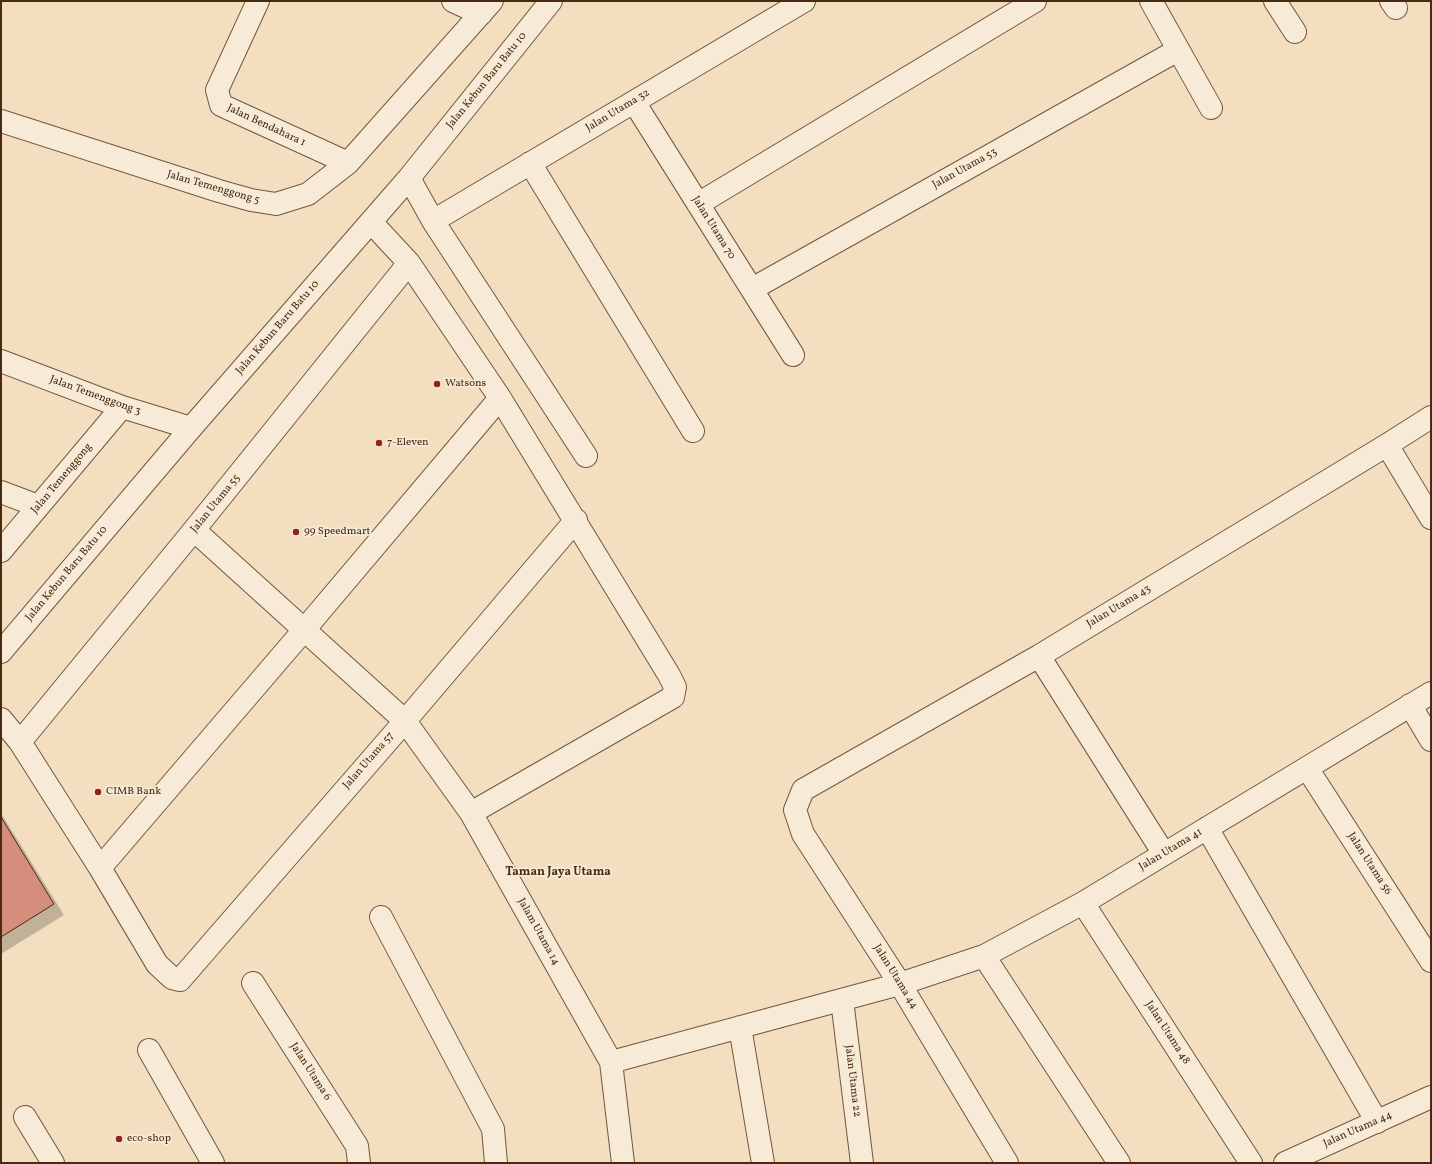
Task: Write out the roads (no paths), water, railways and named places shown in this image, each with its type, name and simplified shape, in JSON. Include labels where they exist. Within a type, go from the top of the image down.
[{"type":"street","name":"Jalan Bendahara 1","points":[[258,1],[217,90],[221,105],[348,163]]},
{"type":"street","points":[[453,1],[486,8]]},
{"type":"street","name":"Jalan Utama 32","points":[[433,221],[804,1]]},
{"type":"street","points":[[698,204],[1035,1]]},
{"type":"street","points":[[1151,1],[1211,108]]},
{"type":"street","points":[[1275,1],[1294,32]]},
{"type":"street","name":"Jalan Kebun Baru Batu 10","points":[[1,652],[191,428],[409,178],[543,3]]},
{"type":"street","name":"Jalan Temenggong 5","points":[[1,121],[219,191],[251,200],[276,204],[308,194],[348,163],[486,8]]},
{"type":"street","name":"Jalan Utama 53","points":[[752,289],[1178,50]]},
{"type":"street","name":"Jalan Utama 70","points":[[634,102],[794,355]]},
{"type":"street","points":[[530,163],[693,432]]},
{"type":"street","points":[[409,178],[433,221],[586,456]]},
{"type":"street","points":[[372,222],[409,264],[500,398],[576,520],[675,687],[673,697],[471,813]]},
{"type":"street","name":"Jalan Utama 55","points":[[20,742],[409,264]]},
{"type":"street","name":"Jalan Temenggong 3","points":[[1,361],[122,407],[191,428]]},
{"type":"street","points":[[1,719],[20,742],[100,868],[500,398]]},
{"type":"street","name":"Jalan Temenggong","points":[[1,551],[122,407]]},
{"type":"street","name":"Jalan Utama 43","points":[[803,790],[1038,656],[1431,418]]},
{"type":"street","points":[[1387,445],[1431,518]]},
{"type":"street","points":[[1,492],[38,506]]},
{"type":"street","name":"Jalan Utama 57","points":[[100,868],[157,964],[172,978],[180,980],[405,721],[576,520]]},
{"type":"street","name":"Jalam Utama 14","points":[[194,530],[405,721],[471,813],[611,1062],[623,1163]]},
{"type":"street","points":[[1038,656],[1164,854]]},
{"type":"street","name":"Jalan Utama 41","points":[[611,1062],[900,984],[984,956],[1083,903],[1431,693]]},
{"type":"street","points":[[1410,706],[1431,740]]},
{"type":"street","name":"Jalan Utama 56","points":[[1307,768],[1431,960]]},
{"type":"street","name":"Jalan Utama 44","points":[[803,790],[795,810],[802,834],[900,984],[1007,1163]]},
{"type":"street","points":[[1207,828],[1376,1122]]},
{"type":"street","name":"Jalan Utama 48","points":[[1083,903],[1251,1163]]},
{"type":"street","points":[[381,917],[493,1129],[496,1163]]},
{"type":"street","points":[[984,956],[1119,1163]]},
{"type":"street","name":"Jalan Utama 6","points":[[253,983],[357,1146],[359,1163]]},
{"type":"street","name":"Jalan Utama 22","points":[[842,1000],[862,1163]]},
{"type":"street","points":[[740,1027],[763,1163]]},
{"type":"street","points":[[149,1050],[213,1163]]},
{"type":"street","name":"Jalan Utama 44","points":[[1285,1163],[1431,1098]]},
{"type":"street","points":[[25,1117],[53,1163]]},
{"type":"place","name":"Watsons","points":[[437,384]]},
{"type":"place","name":"7-Eleven","points":[[379,443]]},
{"type":"place","name":"99 Speedmart","points":[[296,532]]},
{"type":"place","name":"CIMB Bank","points":[[98,792]]},
{"type":"place","name":"eco-shop","points":[[119,1139]]},
{"type":"district","name":"Taman Jaya Utama","points":[[558,873]]}]
